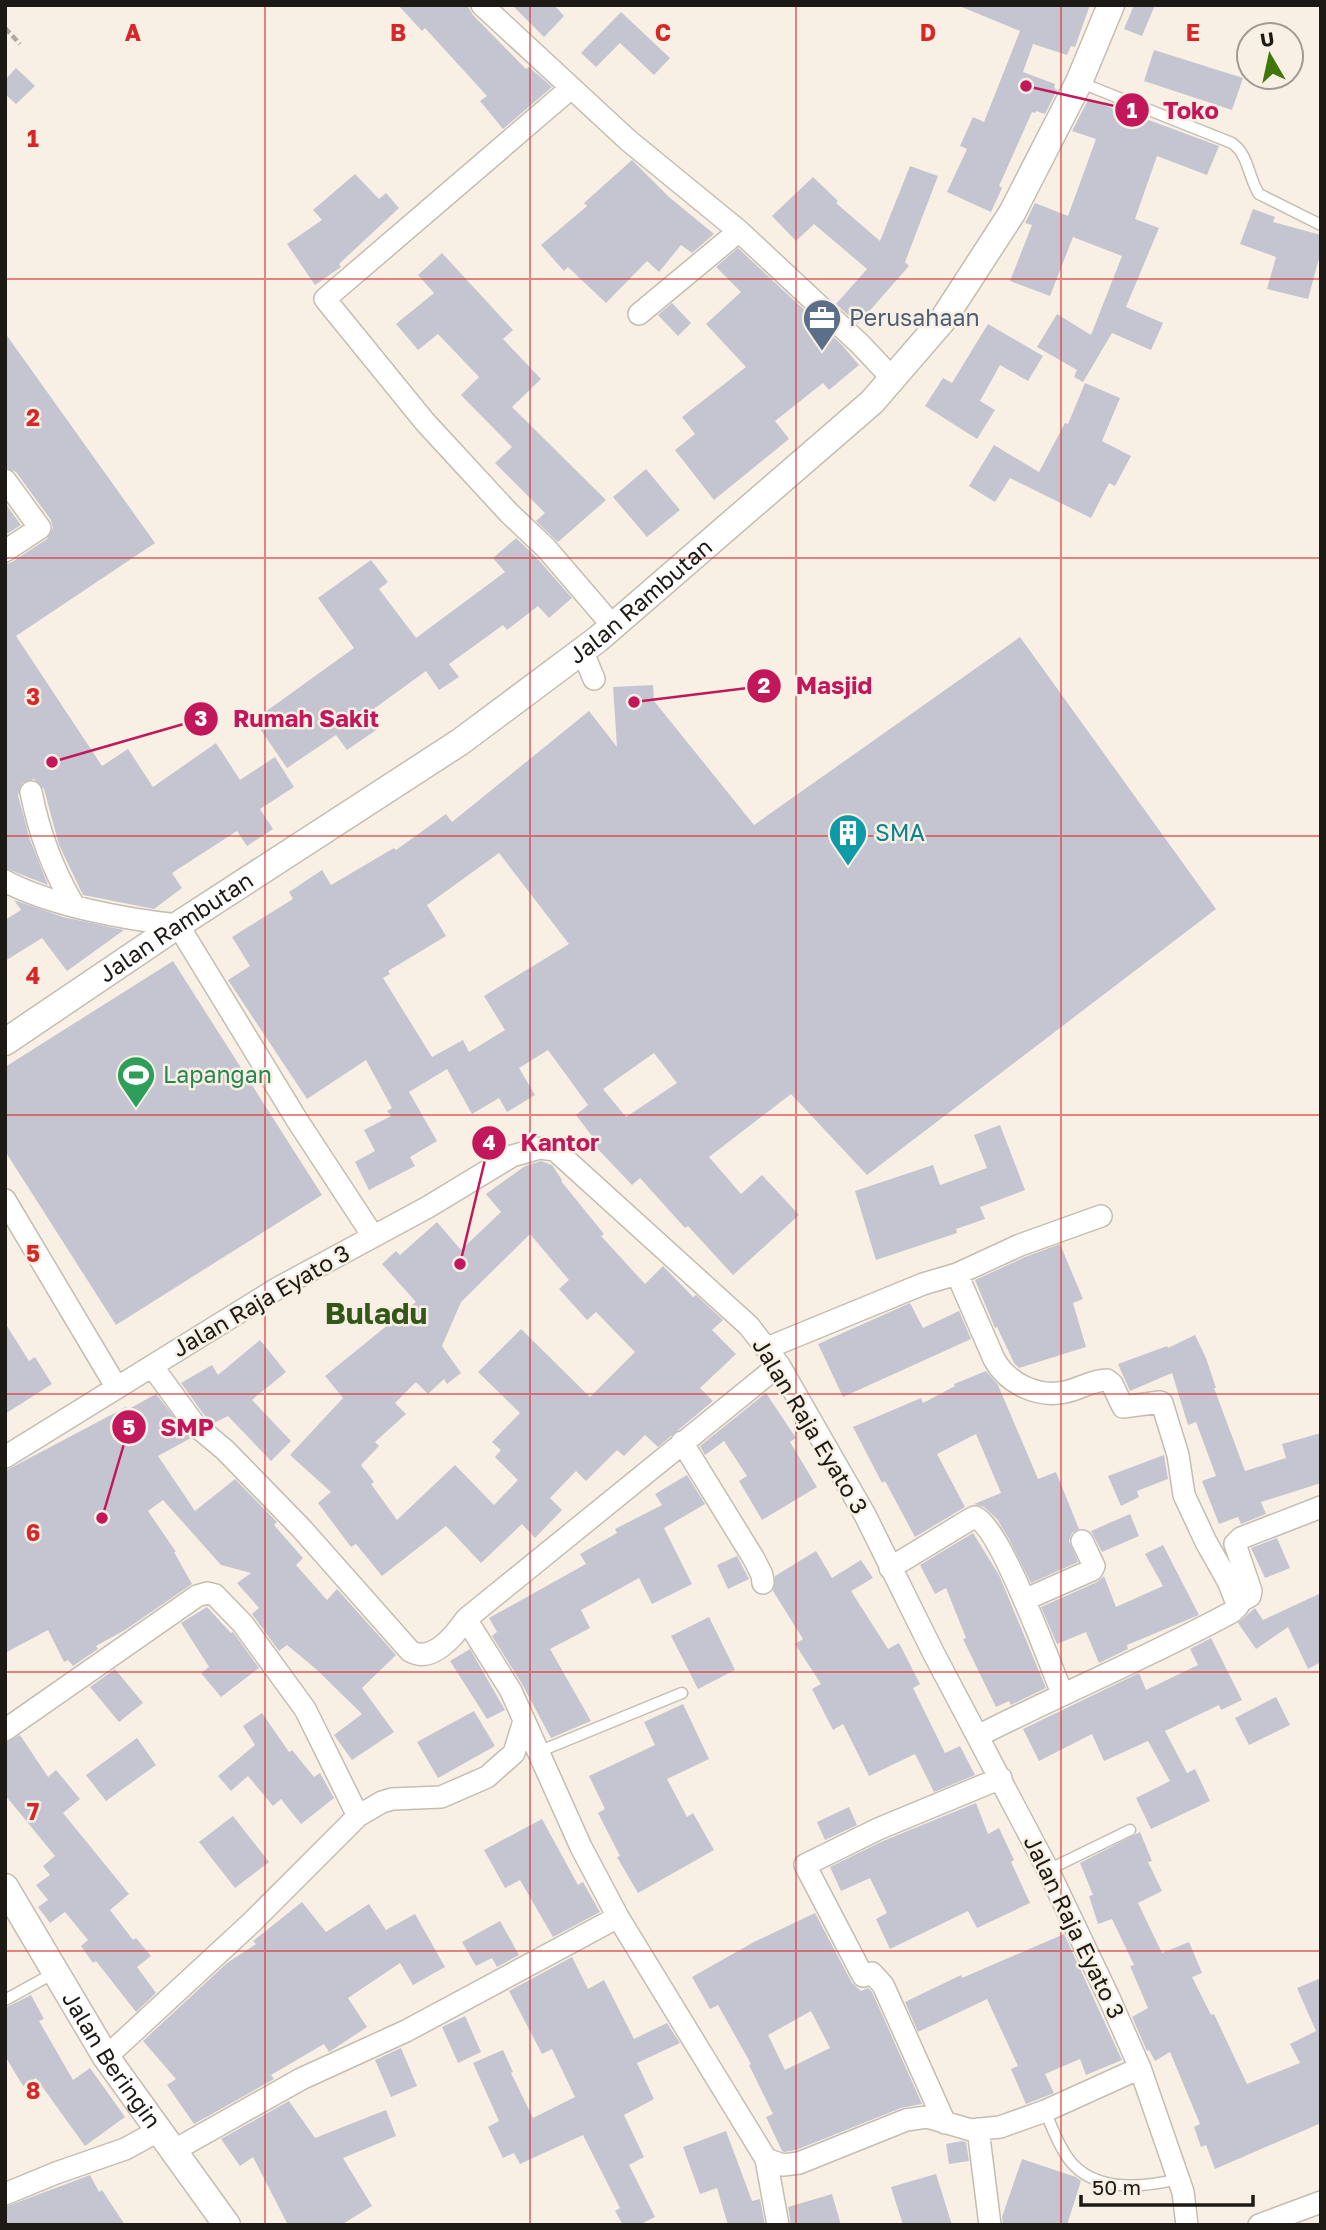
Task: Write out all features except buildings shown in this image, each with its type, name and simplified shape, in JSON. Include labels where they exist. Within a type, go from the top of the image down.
[{"type":"street","points":[[482,5],[629,141],[739,231],[860,344],[892,380]]},
{"type":"street","name":"Jalan Rambutan","points":[[5,1042],[178,925],[460,742],[582,650],[787,473],[838,433],[892,380],[942,321],[1012,214],[1079,82],[1111,5]]},
{"type":"street","points":[[570,88],[325,299],[425,422],[509,513],[546,548],[612,625]]},
{"type":"street","points":[[639,314],[739,231]]},
{"type":"street","points":[[5,480],[40,528],[5,551]]},
{"type":"street","points":[[582,650],[594,679]]},
{"type":"street","points":[[31,792],[38,828],[73,904]]},
{"type":"street","points":[[5,881],[38,896],[142,921],[178,925],[297,1120],[373,1236]]},
{"type":"street","name":"Jalan Raja Eyato 3","points":[[5,1457],[278,1288],[428,1207],[512,1156],[540,1148],[555,1150],[749,1326],[773,1356],[864,1515],[1048,1870],[1140,2068],[1183,2192],[1187,2225]]},
{"type":"street","points":[[5,1200],[117,1388]]},
{"type":"street","points":[[152,1366],[195,1425],[225,1450],[302,1528],[410,1651],[424,1654],[451,1642],[466,1619],[682,1442],[773,1356],[923,1284],[957,1274],[1020,1245],[1101,1216]]},
{"type":"street","points":[[957,1274],[994,1359],[1001,1372],[1010,1379],[1049,1395],[1068,1392],[1097,1380],[1107,1380],[1112,1384],[1123,1407],[1162,1403],[1191,1512],[1238,1603],[1237,1609],[1165,1648],[1062,1693],[978,1736]]},
{"type":"street","points":[[682,1442],[754,1559],[763,1583]]},
{"type":"street","points":[[1238,1603],[1250,1596],[1251,1591],[1235,1544],[1241,1538],[1321,1507]]},
{"type":"street","points":[[890,1568],[975,1517],[984,1522],[1024,1601],[1062,1693]]},
{"type":"street","points":[[1024,1601],[1091,1570],[1094,1566],[1082,1541]]},
{"type":"street","points":[[5,1730],[197,1596],[212,1593],[243,1625],[305,1709],[359,1816]]},
{"type":"street","points":[[466,1619],[511,1691],[581,1847],[618,1917],[766,2159],[778,2225]]},
{"type":"street","points":[[106,2057],[251,1923],[359,1816],[382,1802],[442,1797],[487,1777],[514,1753],[524,1721]]},
{"type":"street","points":[[945,2123],[883,1985],[872,1973],[863,1976],[805,1866],[878,1829],[1001,1778]]},
{"type":"street","name":"Jalan Beringin","points":[[5,1887],[106,2057],[227,2225]]},
{"type":"street","points":[[5,2194],[125,2149],[165,2141],[406,2031],[618,1917]]},
{"type":"street","points":[[766,2159],[783,2165],[799,2163],[906,2120],[927,2117],[978,2129],[1000,2127],[1045,2111],[1140,2068]]},
{"type":"street","points":[[978,2129],[990,2225]]},
{"type":"street","points":[[1258,2225],[1321,2202]]},
{"type":"lane","points":[[1079,82],[1232,142],[1244,157],[1259,194],[1321,225]]},
{"type":"lane","points":[[538,1752],[682,1693]]},
{"type":"lane","points":[[1048,1870],[1130,1830]]},
{"type":"lane","points":[[5,2000],[54,1973]]},
{"type":"lane","points":[[1045,2111],[1064,2154],[1087,2175],[1102,2183],[1142,2185],[1179,2179]]},
{"type":"path","points":[[5,28],[20,44]]},
{"type":"place","name":"Toko","points":[[1026,86]]},
{"type":"place","name":"Perusahaan","points":[[822,352]]},
{"type":"place","name":"Masjid","points":[[634,702]]},
{"type":"place","name":"Rumah Sakit","points":[[52,762]]},
{"type":"place","name":"SMA","points":[[848,867]]},
{"type":"place","name":"Lapangan","points":[[136,1109]]},
{"type":"place","name":"Kantor","points":[[460,1264]]},
{"type":"place","name":"SMP","points":[[102,1518]]},
{"type":"district","name":"Buladu","points":[[376,1314]]}]
